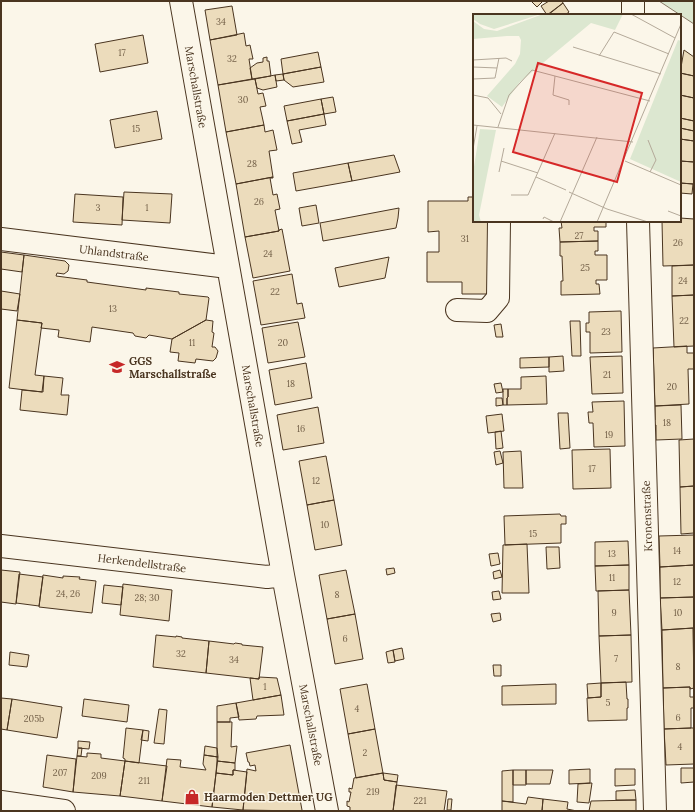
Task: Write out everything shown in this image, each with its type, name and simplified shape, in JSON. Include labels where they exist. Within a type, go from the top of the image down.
[{"type":"street","name":"Marschallstraße","points":[[181,1],[282,574],[327,811]]},
{"type":"street","points":[[633,1],[633,14]]},
{"type":"street","points":[[457,310],[487,311],[498,298],[499,222]]},
{"type":"street","name":"Kronenstraße","points":[[638,222],[655,811]]},
{"type":"street","name":"Uhlandstraße","points":[[1,239],[228,267]]},
{"type":"street","name":"Herkendellstraße","points":[[1,546],[267,577],[282,574]]},
{"type":"street","points":[[1,802],[64,811]]},
{"type":"green space","points":[[659,1],[694,1],[694,24],[681,14]]},
{"type":"building","points":[[531,1],[543,1],[537,7]]},
{"type":"building","points":[[549,1],[562,1],[563,3],[548,14],[546,14],[541,6]]},
{"type":"building","points":[[563,3],[569,12],[566,14],[549,14]]},
{"type":"building","points":[[232,6],[237,35],[210,40],[205,10]]},
{"type":"building","points":[[244,33],[246,46],[250,45],[253,59],[249,59],[252,79],[218,85],[210,40]]},
{"type":"building","points":[[143,35],[148,63],[100,72],[95,44]]},
{"type":"building","points":[[684,50],[694,57],[694,76],[681,73]]},
{"type":"building","points":[[318,52],[321,67],[283,74],[281,59]]},
{"type":"building","points":[[267,57],[271,76],[252,79],[250,68],[257,63],[263,62],[263,58]]},
{"type":"building","points":[[321,67],[324,82],[293,87],[284,80],[283,74]]},
{"type":"building","points":[[681,73],[694,76],[694,98],[681,95]]},
{"type":"building","points":[[283,74],[284,80],[276,81],[275,75]]},
{"type":"building","points":[[275,75],[277,87],[263,90],[257,88],[255,79]]},
{"type":"building","points":[[255,79],[258,94],[263,93],[266,106],[260,107],[264,125],[226,132],[218,85]]},
{"type":"building","points":[[681,95],[694,98],[694,121],[681,118]]},
{"type":"building","points":[[333,97],[336,112],[324,114],[321,99]]},
{"type":"building","points":[[321,99],[324,114],[287,121],[284,106]]},
{"type":"building","points":[[157,111],[162,139],[115,148],[110,120]]},
{"type":"building","points":[[324,114],[326,125],[299,130],[302,142],[292,144],[287,121]]},
{"type":"building","points":[[681,118],[694,121],[694,131],[681,128]]},
{"type":"building","points":[[264,125],[265,132],[273,130],[277,150],[269,151],[273,177],[236,184],[226,132]]},
{"type":"building","points":[[681,128],[694,131],[694,141],[681,139]]},
{"type":"building","points":[[681,139],[694,141],[694,162],[681,161]]},
{"type":"building","points":[[394,155],[400,172],[352,181],[348,163]]},
{"type":"building","points":[[681,161],[694,162],[694,184],[681,183]]},
{"type":"building","points":[[348,163],[352,181],[296,191],[293,173]]},
{"type":"building","points":[[273,177],[270,178],[273,195],[277,194],[280,209],[275,210],[279,231],[245,237],[236,184]]},
{"type":"building","points":[[681,183],[693,184],[692,194],[681,193]]},
{"type":"building","points":[[124,192],[172,194],[170,223],[122,220]]},
{"type":"building","points":[[75,194],[123,197],[122,225],[73,222]]},
{"type":"building","points":[[468,197],[473,197],[473,222],[491,222],[492,294],[462,294],[462,282],[427,282],[427,252],[439,252],[439,231],[428,232],[428,201],[468,201]]},
{"type":"building","points":[[316,205],[319,223],[302,226],[299,208]]},
{"type":"building","points":[[399,208],[396,228],[323,241],[320,223]]},
{"type":"building","points":[[681,218],[694,219],[694,265],[663,266],[662,222],[681,222]]},
{"type":"building","points":[[561,222],[606,222],[606,227],[594,227],[594,231],[598,231],[598,241],[560,242],[559,228],[562,228]]},
{"type":"building","points":[[282,229],[290,271],[253,278],[245,237],[279,231]]},
{"type":"building","points":[[598,241],[598,251],[595,251],[595,255],[607,255],[607,280],[596,280],[596,284],[599,284],[600,294],[561,295],[561,281],[563,281],[560,242]]},
{"type":"building","points":[[1,252],[24,255],[22,272],[1,269]]},
{"type":"building","points":[[24,255],[65,261],[69,265],[68,271],[64,274],[57,273],[56,276],[87,280],[87,282],[146,290],[146,288],[179,292],[179,294],[208,297],[206,320],[172,339],[149,335],[146,338],[135,336],[133,333],[92,327],[90,342],[58,337],[59,330],[41,328],[42,323],[17,320]]},
{"type":"building","points":[[389,257],[385,278],[339,287],[335,268]]},
{"type":"building","points":[[694,265],[694,295],[672,296],[672,266]]},
{"type":"building","points":[[292,274],[297,304],[302,303],[305,318],[261,325],[253,281]]},
{"type":"building","points":[[1,291],[20,294],[17,311],[1,309]]},
{"type":"building","points":[[694,295],[694,346],[674,347],[672,296]]},
{"type":"building","points":[[621,311],[622,352],[590,353],[590,332],[586,332],[586,323],[589,323],[589,312]]},
{"type":"building","points":[[17,320],[42,323],[35,375],[44,376],[42,392],[9,388]]},
{"type":"building","points":[[206,320],[213,321],[212,332],[214,333],[212,347],[215,347],[218,351],[216,358],[213,361],[196,359],[195,363],[178,361],[179,353],[170,352],[172,339]]},
{"type":"building","points":[[570,321],[580,321],[581,356],[572,356]]},
{"type":"building","points":[[298,322],[305,357],[268,363],[262,328]]},
{"type":"building","points":[[501,324],[503,337],[496,337],[494,325]]},
{"type":"building","points":[[687,346],[687,353],[694,353],[694,369],[688,369],[689,404],[655,406],[653,348]]},
{"type":"building","points":[[563,356],[564,371],[549,372],[549,357]]},
{"type":"building","points":[[622,356],[623,393],[592,394],[590,357]]},
{"type":"building","points":[[549,357],[549,367],[520,368],[520,358]]},
{"type":"building","points":[[306,363],[312,398],[275,405],[269,370]]},
{"type":"building","points":[[44,376],[63,378],[61,395],[69,395],[67,415],[20,410],[22,390],[43,392]]},
{"type":"building","points":[[546,376],[547,404],[507,405],[508,389],[521,389],[521,377]]},
{"type":"building","points":[[501,383],[503,392],[496,393],[494,384]]},
{"type":"building","points":[[503,389],[508,389],[507,405],[503,405]]},
{"type":"building","points":[[496,398],[502,398],[503,405],[496,406]]},
{"type":"building","points":[[624,401],[625,446],[594,447],[593,423],[589,423],[588,412],[593,412],[592,402]]},
{"type":"building","points":[[681,405],[682,439],[656,440],[656,425],[652,425],[653,420],[655,420],[655,406]]},
{"type":"building","points":[[318,407],[324,443],[283,450],[277,415]]},
{"type":"building","points":[[558,413],[568,413],[570,448],[560,449]]},
{"type":"building","points":[[502,414],[504,431],[488,433],[486,416]]},
{"type":"building","points":[[501,431],[503,448],[496,449],[495,432]]},
{"type":"building","points":[[694,439],[694,486],[680,487],[679,440]]},
{"type":"building","points":[[610,449],[611,488],[573,489],[572,450]]},
{"type":"building","points":[[500,451],[503,463],[496,465],[494,452]]},
{"type":"building","points":[[521,451],[523,488],[504,488],[503,452]]},
{"type":"building","points":[[326,456],[334,500],[307,505],[299,461]]},
{"type":"building","points":[[694,486],[694,533],[681,534],[680,487]]},
{"type":"building","points":[[334,500],[342,545],[315,550],[307,505]]},
{"type":"building","points":[[560,514],[561,516],[566,516],[566,524],[561,524],[561,543],[505,545],[504,516]]},
{"type":"building","points":[[694,535],[694,565],[660,567],[659,536]]},
{"type":"building","points":[[628,541],[629,565],[595,566],[595,542]]},
{"type":"building","points":[[527,544],[529,593],[502,593],[503,545]]},
{"type":"building","points":[[546,547],[559,547],[560,568],[547,569]]},
{"type":"building","points":[[498,553],[500,564],[491,566],[489,554]]},
{"type":"building","points":[[629,565],[629,590],[596,591],[595,566]]},
{"type":"building","points":[[694,565],[694,597],[660,598],[660,567]]},
{"type":"building","points":[[394,568],[395,573],[387,575],[386,569]]},
{"type":"building","points":[[1,570],[20,572],[16,604],[1,602]]},
{"type":"building","points":[[346,570],[355,614],[327,619],[319,575]]},
{"type":"building","points":[[500,570],[502,577],[494,579],[493,572]]},
{"type":"building","points":[[19,574],[43,577],[39,606],[16,603]]},
{"type":"building","points":[[43,575],[63,578],[63,576],[80,577],[79,579],[96,581],[92,613],[39,607]]},
{"type":"building","points":[[123,584],[172,590],[169,621],[120,615]]},
{"type":"building","points":[[104,585],[123,587],[121,605],[102,603]]},
{"type":"building","points":[[629,590],[631,635],[599,636],[598,591]]},
{"type":"building","points":[[499,591],[501,599],[493,600],[492,592]]},
{"type":"building","points":[[694,597],[694,628],[662,630],[660,598]]},
{"type":"building","points":[[500,613],[501,620],[493,622],[491,614]]},
{"type":"building","points":[[355,614],[363,659],[335,664],[327,619]]},
{"type":"building","points":[[693,628],[694,688],[663,688],[662,630]]},
{"type":"building","points":[[156,635],[176,636],[209,641],[206,673],[153,667]]},
{"type":"building","points":[[631,635],[632,682],[601,683],[599,636]]},
{"type":"building","points":[[209,641],[263,647],[259,679],[206,673]]},
{"type":"building","points":[[402,648],[404,659],[395,661],[393,650]]},
{"type":"building","points":[[393,650],[395,662],[388,663],[386,652]]},
{"type":"building","points":[[10,652],[29,655],[27,667],[9,665]]},
{"type":"building","points":[[493,665],[501,665],[501,676],[494,676]]},
{"type":"building","points":[[259,677],[277,678],[281,695],[253,700],[250,678],[259,679]]},
{"type":"building","points":[[626,682],[628,699],[627,720],[588,721],[587,698],[601,697],[601,683]]},
{"type":"building","points":[[601,683],[601,697],[588,698],[587,684]]},
{"type":"building","points":[[367,684],[375,729],[348,734],[340,689]]},
{"type":"building","points":[[556,684],[556,704],[502,705],[502,686]]},
{"type":"building","points":[[690,687],[690,697],[694,697],[694,708],[691,708],[691,728],[664,729],[663,688]]},
{"type":"building","points":[[281,695],[284,715],[257,716],[256,719],[239,720],[236,703]]},
{"type":"building","points":[[1,698],[12,699],[7,730],[1,729]]},
{"type":"building","points":[[12,699],[62,707],[57,738],[7,730]]},
{"type":"building","points":[[84,699],[129,705],[127,722],[82,716]]},
{"type":"building","points":[[236,703],[239,717],[230,718],[230,722],[217,722],[217,706]]},
{"type":"building","points":[[159,709],[167,710],[164,744],[154,743]]},
{"type":"building","points":[[217,722],[232,722],[231,747],[237,746],[235,763],[217,761]]},
{"type":"building","points":[[126,728],[143,730],[139,763],[125,761],[123,758]]},
{"type":"building","points":[[694,728],[694,764],[666,765],[664,729]]},
{"type":"building","points":[[375,729],[383,773],[356,778],[348,734]]},
{"type":"building","points":[[143,730],[149,731],[148,741],[141,740]]},
{"type":"building","points":[[78,741],[90,742],[89,749],[78,748]]},
{"type":"building","points":[[290,745],[302,810],[243,810],[247,769],[256,771],[255,765],[250,766],[246,753]]},
{"type":"building","points":[[205,746],[217,748],[218,757],[204,755]]},
{"type":"building","points":[[78,748],[82,748],[81,756],[77,756]]},
{"type":"building","points":[[87,753],[101,754],[101,758],[125,761],[120,796],[73,792],[77,756],[87,757]]},
{"type":"building","points":[[47,755],[76,759],[73,792],[43,787]]},
{"type":"building","points":[[204,755],[218,757],[212,807],[162,801],[167,759],[181,760],[180,767],[206,770],[203,764]]},
{"type":"building","points":[[125,761],[167,766],[162,801],[120,796]]},
{"type":"building","points":[[217,761],[235,763],[233,775],[216,773]]},
{"type":"building","points":[[681,768],[694,768],[694,782],[681,783]]},
{"type":"building","points":[[590,769],[590,783],[569,784],[569,770]]},
{"type":"building","points":[[615,769],[635,769],[635,785],[615,786]]},
{"type":"building","points":[[233,770],[247,772],[243,810],[212,807],[216,773],[233,775]]},
{"type":"building","points":[[513,770],[513,802],[502,801],[502,771]]},
{"type":"building","points":[[513,770],[526,770],[526,785],[513,785]]},
{"type":"building","points":[[526,770],[553,770],[550,784],[526,784]]},
{"type":"building","points":[[383,773],[384,780],[397,782],[393,811],[350,811],[350,807],[347,806],[347,801],[349,802],[351,792],[349,792],[349,788],[352,789],[354,778]]},
{"type":"building","points":[[383,773],[398,775],[397,782],[384,780]]},
{"type":"building","points":[[592,783],[589,803],[577,802],[578,784]]},
{"type":"building","points":[[396,785],[447,791],[444,811],[393,811]]},
{"type":"building","points":[[635,790],[636,800],[616,800],[616,791]]},
{"type":"building","points":[[528,797],[543,799],[542,811],[502,811],[502,801],[526,804]]},
{"type":"building","points":[[448,799],[452,799],[451,810],[447,810]]},
{"type":"building","points":[[543,799],[568,802],[567,809],[577,811],[542,811]]},
{"type":"building","points":[[636,800],[636,811],[589,811],[591,801]]},
{"type":"place","name":"GGS Marschallstraße","points":[[117,367]]},
{"type":"place","name":"Haarmoden Dettmer UG","points":[[192,797]]}]
